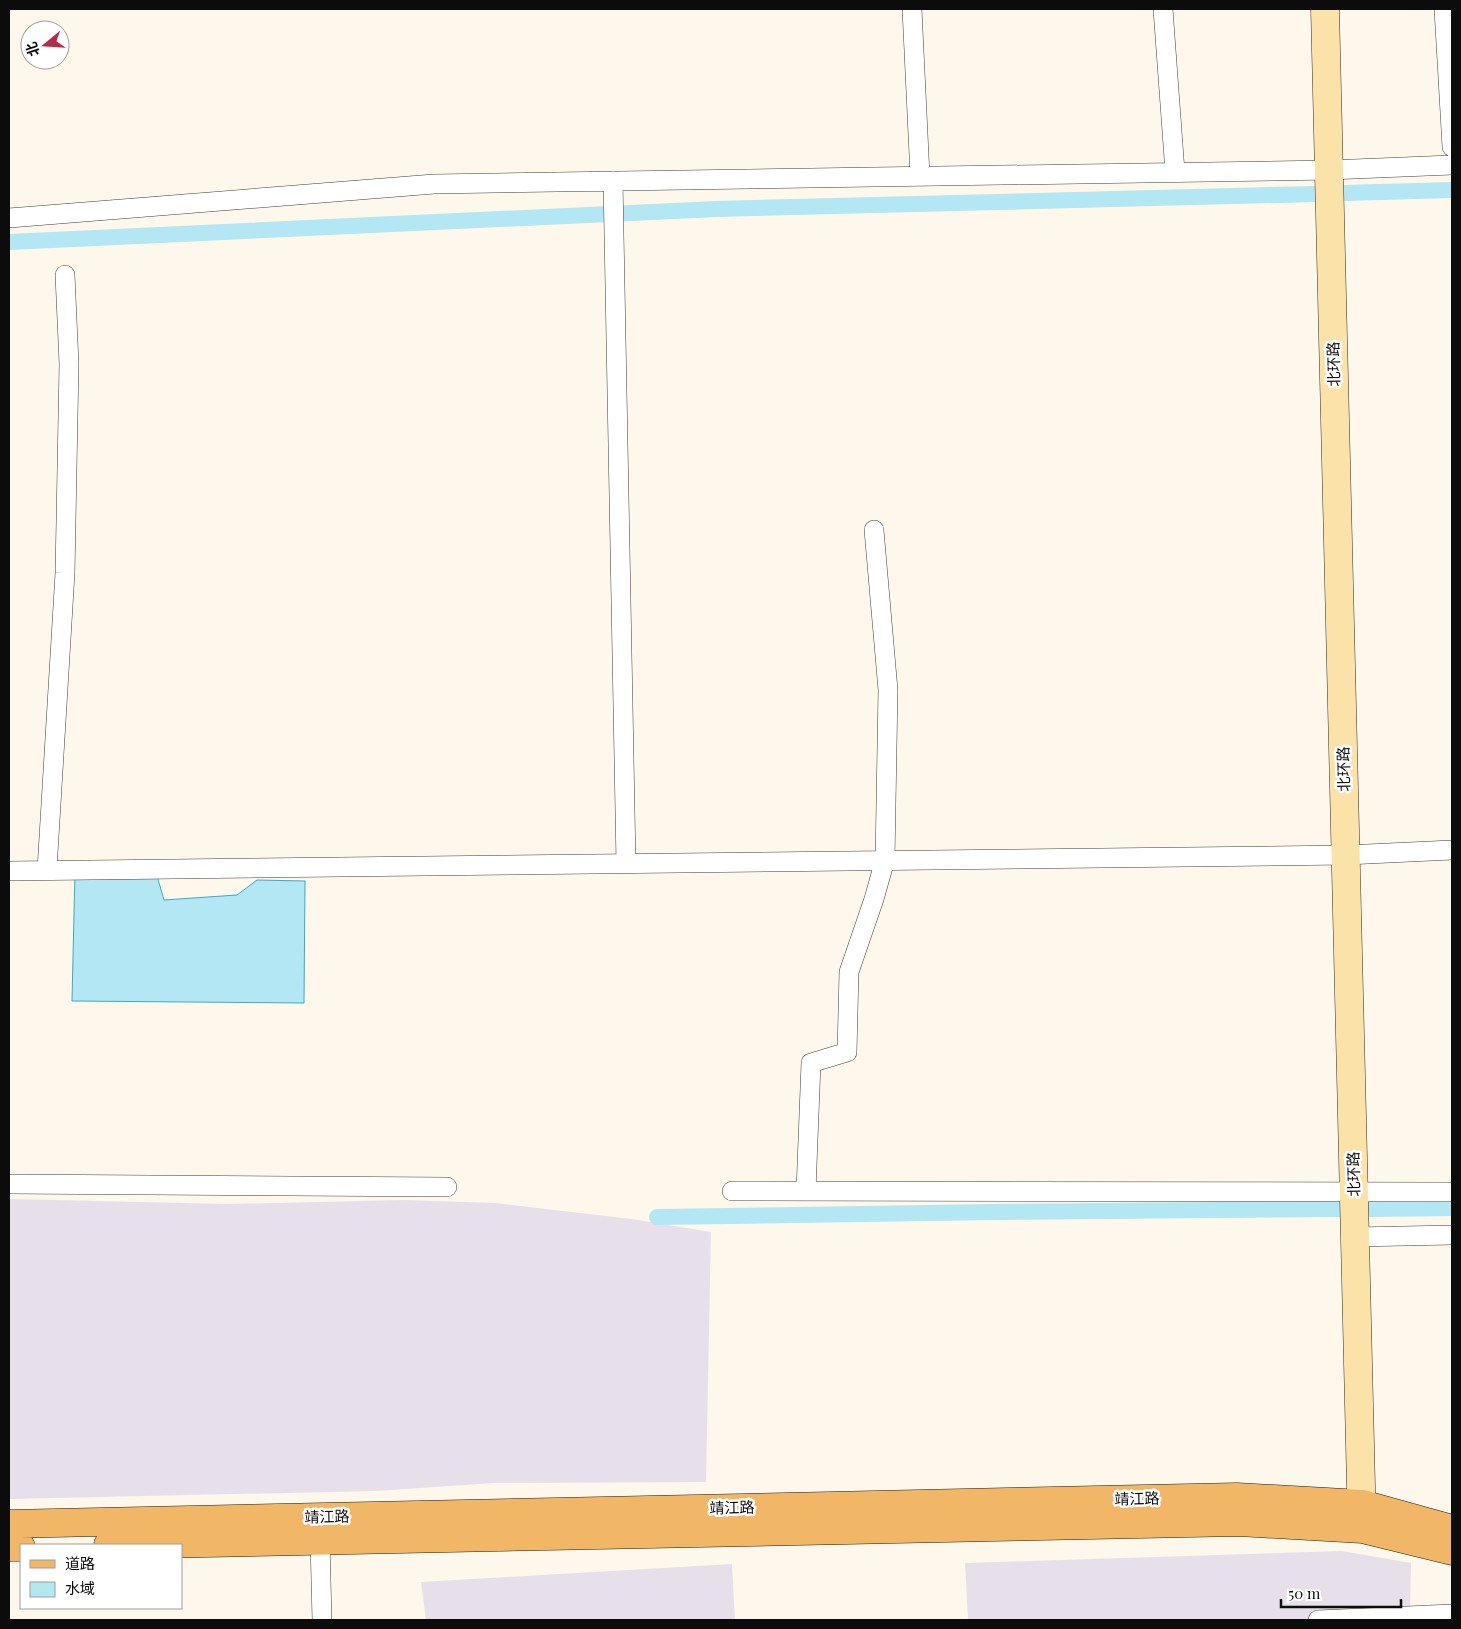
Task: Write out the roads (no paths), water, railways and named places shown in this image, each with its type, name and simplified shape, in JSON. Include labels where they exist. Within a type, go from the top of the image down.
[{"type":"main road","name":"北环路","points":[[1326,9],[1362,1517]]},
{"type":"main road","name":"靖江路","points":[[9,1524],[1237,1497],[1452,1529]]},
{"type":"main road","name":"靖江路","points":[[161,1544],[1239,1522],[1362,1517],[1452,1551]]},
{"type":"street","points":[[912,9],[920,176]]},
{"type":"street","points":[[1164,9],[1175,172]]},
{"type":"street","points":[[1444,9],[1452,147]]},
{"type":"street","points":[[9,218],[434,184],[1329,170],[1452,165]]},
{"type":"street","points":[[613,182],[626,863]]},
{"type":"street","points":[[47,870],[65,573],[69,364],[65,275]]},
{"type":"street","points":[[806,1191],[811,1063],[847,1052],[849,972],[885,860],[888,690],[874,530]]},
{"type":"street","points":[[9,870],[1346,855],[1452,850]]},
{"type":"street","points":[[9,1184],[447,1187]]},
{"type":"street","points":[[732,1191],[1452,1192]]},
{"type":"street","points":[[1355,1236],[1452,1236]]},
{"type":"street","points":[[320,1541],[322,1620]]},
{"type":"street","points":[[1318,1620],[1452,1614]]},
{"type":"water","points":[[155,869],[164,900],[237,895],[257,880],[305,881],[304,1003],[72,1001],[75,870]]},
{"type":"waterway","points":[[1344,193],[1452,190]]},
{"type":"waterway","points":[[9,242],[716,209],[1315,194]]},
{"type":"waterway","points":[[1369,1209],[1452,1208]]},
{"type":"waterway","points":[[657,1217],[1340,1209]]}]
